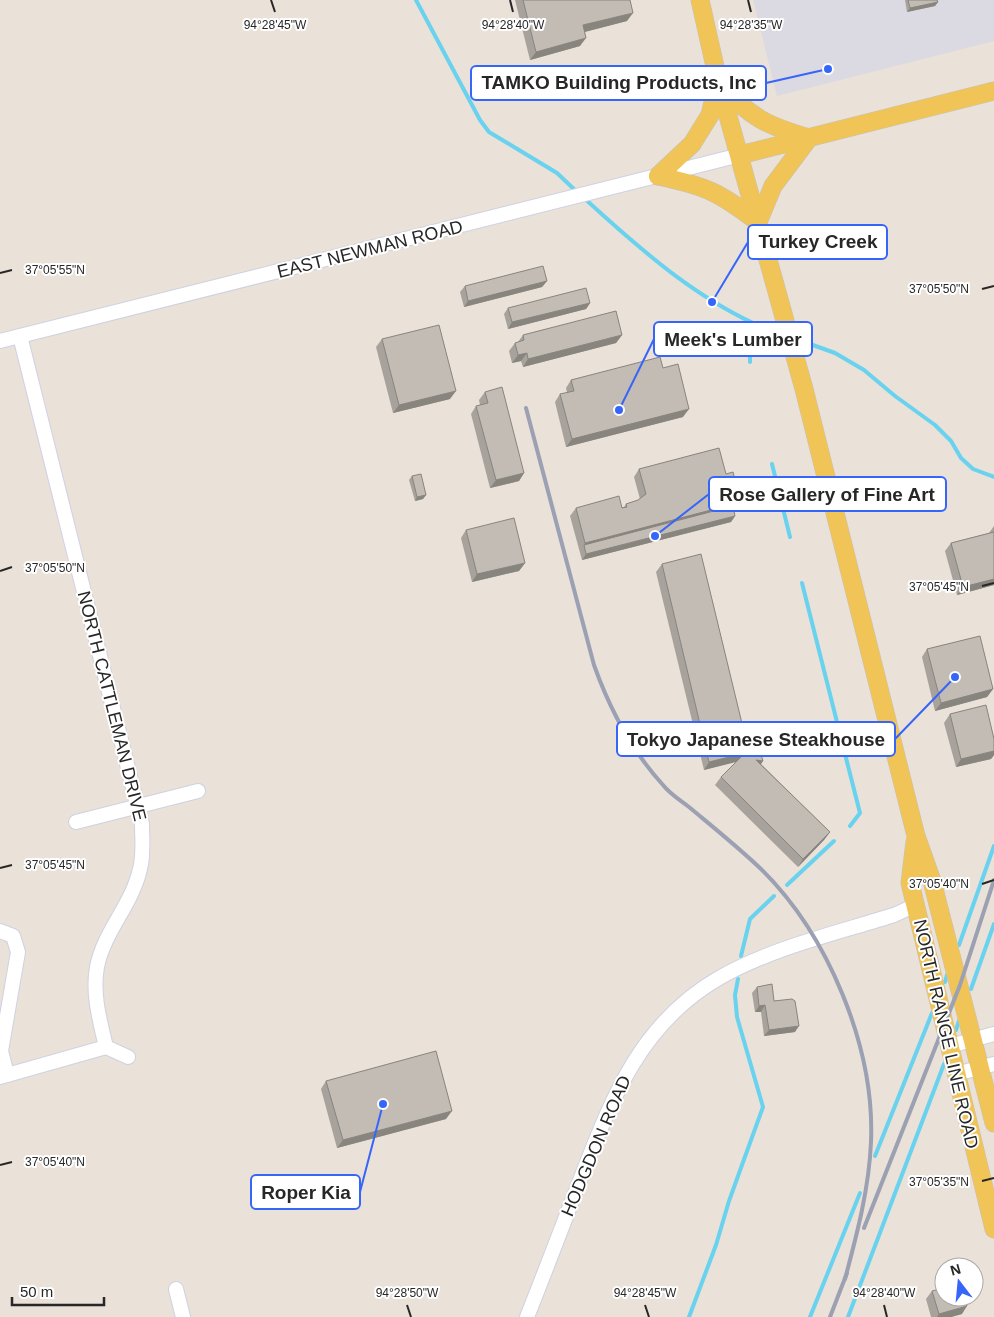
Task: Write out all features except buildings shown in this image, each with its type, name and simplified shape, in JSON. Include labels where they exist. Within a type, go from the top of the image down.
[{"type":"main road","name":"NORTH RANGE LINE ROAD","points":[[700,0],[718,80],[804,389],[916,836],[932,881],[974,1039],[987,1065],[994,1123]]},
{"type":"main road","points":[[718,80],[735,100],[766,124],[810,138]]},
{"type":"main road","points":[[658,176],[692,144],[710,115],[718,80]]},
{"type":"main road","points":[[740,155],[994,90]]},
{"type":"main road","points":[[658,176],[705,187],[721,194],[758,222],[773,186],[810,138]]},
{"type":"main road","name":"NORTH RANGE LINE ROAD","points":[[916,836],[910,883],[994,1229]]},
{"type":"street","name":"EAST NEWMAN ROAD","points":[[0,341],[497,218],[740,155]]},
{"type":"street","name":"NORTH CATTLEMAN DRIVE","points":[[20,336],[142,824],[143,848],[140,869],[133,891],[102,947],[96,969],[95,990],[106,1047]]},
{"type":"street","points":[[76,822],[198,791]]},
{"type":"street","name":"HODGDON ROAD","points":[[527,1317],[609,1108],[645,1043],[666,1020],[708,984],[744,965],[894,915],[916,905]]},
{"type":"street","points":[[0,931],[13,936],[18,952],[1,1051],[4,1076],[106,1047],[128,1057]]},
{"type":"street","points":[[950,1046],[994,1034]]},
{"type":"street","points":[[956,1074],[987,1065]]},
{"type":"street","points":[[176,1289],[183,1317]]},
{"type":"shaded area","points":[[753,0],[994,0],[994,41],[777,96]]},
{"type":"waterway","points":[[416,0],[480,120],[489,132],[557,173],[577,192]]},
{"type":"waterway","points":[[584,198],[677,277],[727,310],[754,324],[782,335]]},
{"type":"waterway","points":[[750,362],[750,337],[753,324]]},
{"type":"waterway","points":[[796,339],[835,353],[864,370],[895,396],[935,425],[951,441],[961,458],[973,469],[994,477]]},
{"type":"waterway","points":[[772,464],[790,537]]},
{"type":"waterway","points":[[802,583],[840,734]]},
{"type":"waterway","points":[[845,754],[860,813],[850,826]]},
{"type":"waterway","points":[[787,885],[834,841]]},
{"type":"waterway","points":[[959,945],[994,846]]},
{"type":"waterway","points":[[741,956],[750,919],[774,896]]},
{"type":"waterway","points":[[971,989],[994,924]]},
{"type":"waterway","points":[[945,982],[947,975]]},
{"type":"waterway","points":[[689,1317],[716,1245],[729,1201],[763,1107],[737,1017],[735,995],[738,979]]},
{"type":"waterway","points":[[875,1156],[932,1013]]},
{"type":"waterway","points":[[956,1030],[959,1021]]},
{"type":"waterway","points":[[848,1317],[944,1064]]},
{"type":"waterway","points":[[810,1317],[860,1193]]},
{"type":"railway","points":[[526,408],[594,665],[614,714],[631,744],[666,788],[761,869],[785,896],[807,926],[826,959],[843,995],[856,1031],[865,1069],[870,1106],[871,1142],[865,1194],[845,1279]]},
{"type":"railway","points":[[864,1228],[960,985],[994,880]]},
{"type":"railway","points":[[830,1317],[847,1273]]},
{"type":"place","name":"TAMKO Building Products, Inc","points":[[828,69]]},
{"type":"place","name":"Turkey Creek","points":[[712,302]]},
{"type":"place","name":"Meek's Lumber","points":[[619,410]]},
{"type":"place","name":"Rose Gallery of Fine Art","points":[[655,536]]},
{"type":"place","name":"Tokyo Japanese Steakhouse","points":[[955,677]]},
{"type":"place","name":"Roper Kia","points":[[383,1104]]}]
